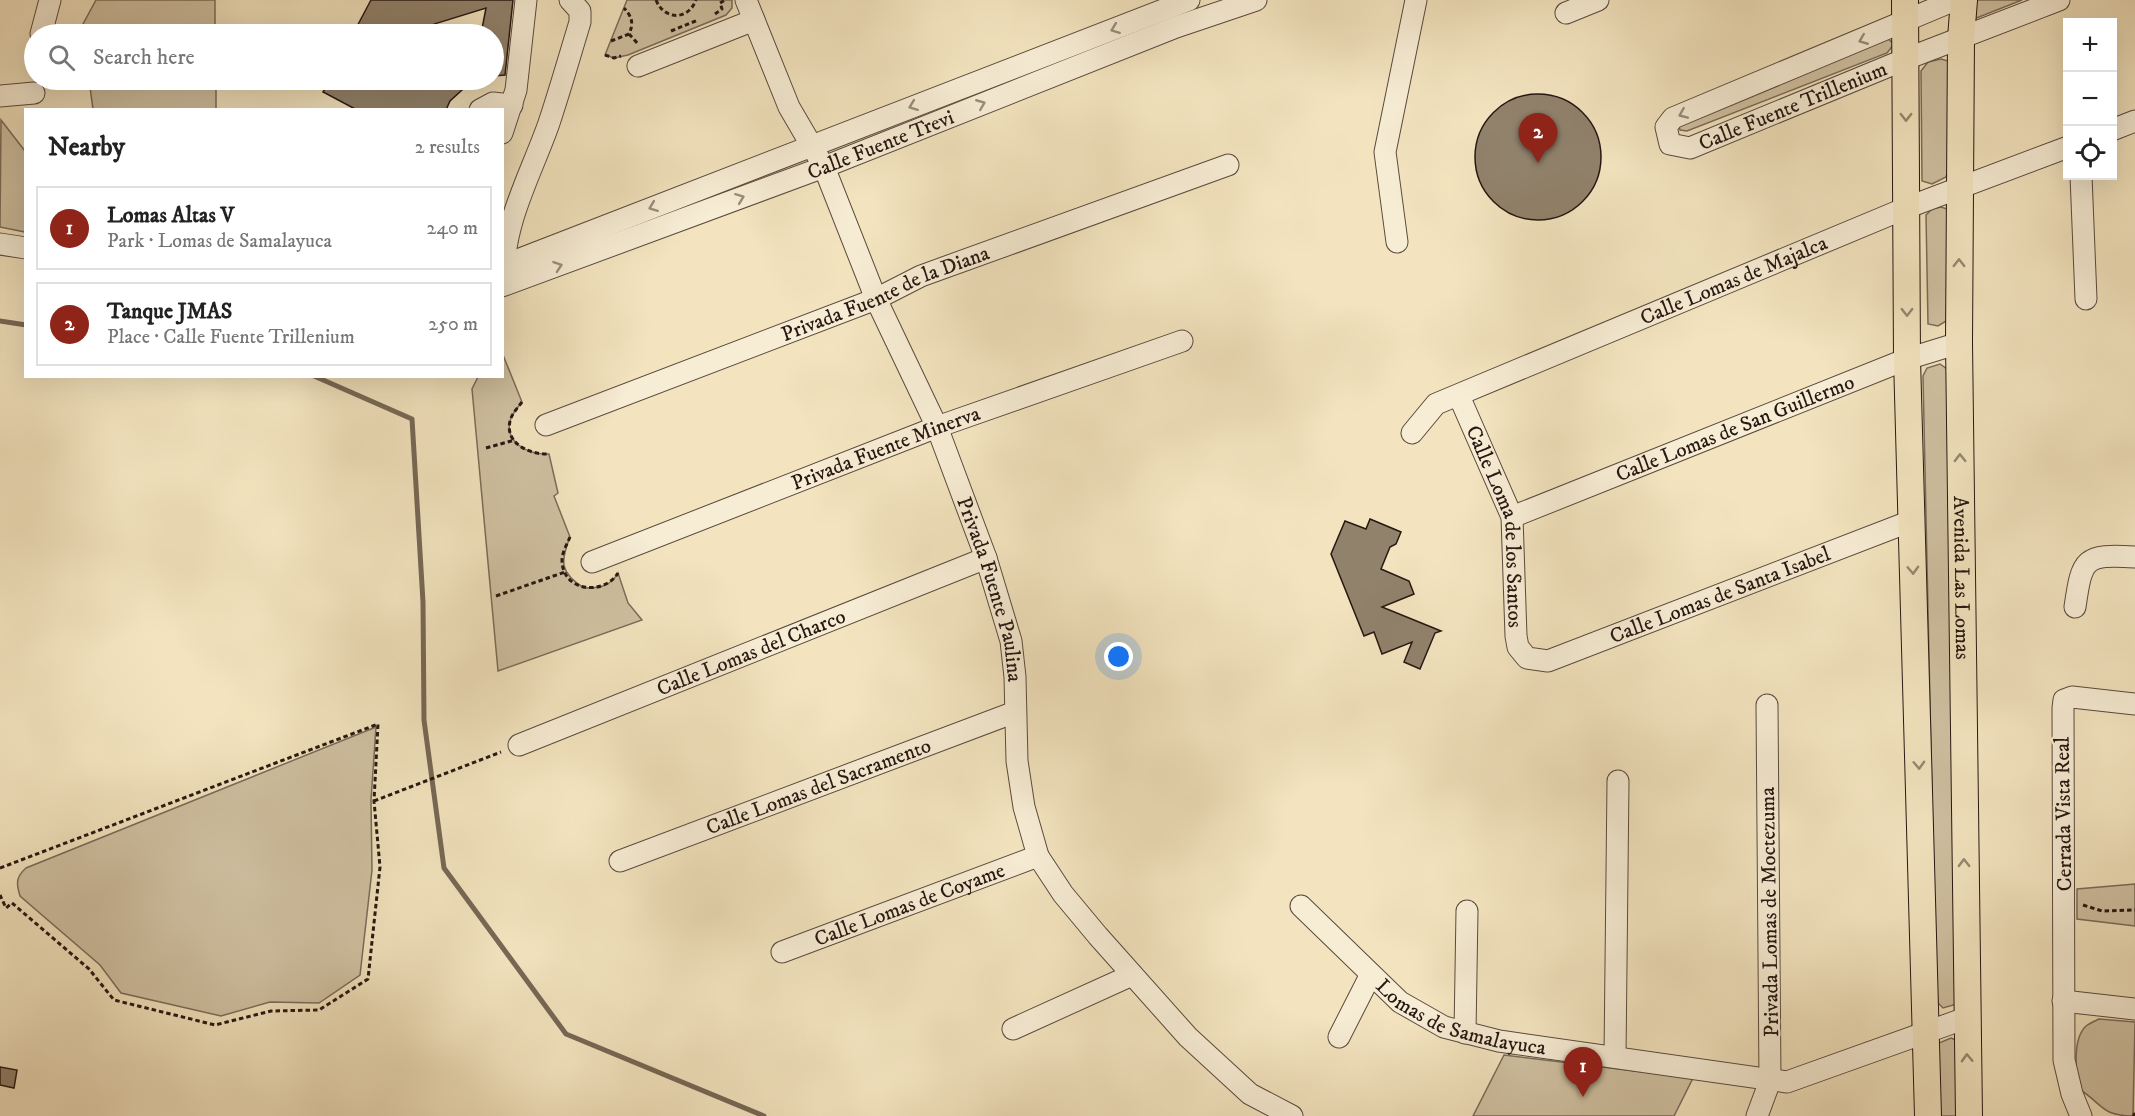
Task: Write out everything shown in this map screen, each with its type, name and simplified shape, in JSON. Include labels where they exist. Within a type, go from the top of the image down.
[{"type":"main road","name":"Avenida Las Lomas","points":[[1964,0],[1961,38],[1959,344],[1969,1116]]},
{"type":"main road","points":[[1905,11],[1907,359],[1928,1116]]},
{"type":"street","points":[[44,24],[50,0]]},
{"type":"street","points":[[504,127],[516,90],[526,0]]},
{"type":"street","points":[[504,271],[520,199],[549,123],[580,22],[580,11],[570,0]]},
{"type":"street","name":"Privada Fuente Paulina","points":[[746,0],[789,107],[824,166],[876,299],[937,427],[986,558],[1011,641],[1015,677],[1017,761],[1024,807],[1038,856],[1064,894],[1132,975],[1221,1070],[1250,1094],[1292,1116]]},
{"type":"street","name":"Calle Fuente Trevi","points":[[504,276],[824,166],[1171,12],[1189,0]]},
{"type":"street","name":"Calle Fuente Trevi","points":[[504,276],[812,145],[1171,12],[1256,0]]},
{"type":"street","points":[[1397,242],[1385,152],[1416,0]]},
{"type":"street","points":[[1566,13],[1598,0]]},
{"type":"street","name":"Calle Fuente Trillenium","points":[[1955,0],[1905,11],[1673,118],[1666,127],[1670,144],[1690,148],[1905,59],[2059,0]]},
{"type":"street","points":[[638,56],[754,20]]},
{"type":"street","points":[[0,96],[35,94]]},
{"type":"street","points":[[484,108],[493,103],[512,105]]},
{"type":"street","points":[[2117,128],[2135,122]]},
{"type":"street","name":"Calle Lomas de Majalca","points":[[1412,433],[1436,404],[1906,208],[2063,149]]},
{"type":"street","name":"Privada Fuente de la Diana","points":[[546,425],[876,299],[921,276],[1228,165]]},
{"type":"street","points":[[2081,180],[2086,299]]},
{"type":"street","points":[[0,244],[24,248]]},
{"type":"street","name":"Privada Fuente Minerva","points":[[592,562],[937,427],[1182,341]]},
{"type":"street","name":"Calle Lomas de San Guillermo","points":[[1512,517],[1907,359],[1959,344]]},
{"type":"street","name":"Calle Loma de los Santos","points":[[1459,396],[1512,517],[1516,636],[1518,647],[1527,658]]},
{"type":"street","name":"Calle Lomas de Santa Isabel","points":[[1527,658],[1548,661],[1911,521]]},
{"type":"street","points":[[2075,607],[2080,574],[2084,566],[2104,556],[2135,557]]},
{"type":"street","name":"Calle Lomas del Charco","points":[[519,745],[986,558]]},
{"type":"street","name":"Cerrada Vista Real","points":[[2081,1116],[2072,1094],[2064,1060],[2064,700],[2082,697],[2135,704]]},
{"type":"street","name":"Privada Lomas de Moctezuma","points":[[1757,1116],[1770,1081],[1767,705]]},
{"type":"street","name":"Calle Lomas del Sacramento","points":[[620,861],[1015,712]]},
{"type":"street","points":[[1615,1056],[1618,781]]},
{"type":"street","name":"Calle Lomas de Coyame","points":[[782,952],[1038,856]]},
{"type":"street","name":"Lomas de Samalayuca","points":[[1301,906],[1326,928],[1370,976],[1400,1002],[1425,1018],[1465,1033],[1499,1041],[1615,1056],[1770,1081],[1797,1080],[1966,1018]]},
{"type":"street","points":[[1465,1033],[1467,910]]},
{"type":"street","points":[[1013,1029],[1132,975]]},
{"type":"street","points":[[1339,1037],[1370,976]]},
{"type":"street","points":[[2063,1001],[2135,1009]]},
{"type":"path","points":[[656,0],[664,12],[677,16],[690,11],[696,0]]},
{"type":"path","points":[[611,41],[629,34],[633,25],[631,16],[624,8]]},
{"type":"path","points":[[683,15],[691,29]]},
{"type":"path","points":[[629,34],[638,56]]},
{"type":"path","points":[[522,402],[510,419],[511,432],[515,440],[519,447],[534,454],[549,454]]},
{"type":"path","points":[[486,448],[515,440]]},
{"type":"path","points":[[496,596],[565,572]]},
{"type":"path","points":[[0,868],[378,724],[374,801],[380,867],[368,979],[319,1011],[271,1011],[215,1024],[114,1000],[89,969],[12,903],[6,908],[0,895]]},
{"type":"path","points":[[374,801],[494,755]]},
{"type":"path","points":[[2064,901],[2102,910],[2135,910]]},
{"type":"shaded area","points":[[96,0],[215,0],[215,24],[83,24]]},
{"type":"shaded area","points":[[627,0],[732,0],[732,8],[726,15],[628,55],[614,58],[605,55]]},
{"type":"shaded area","points":[[1970,0],[2022,0],[1974,19]]},
{"type":"shaded area","points":[[1887,38],[1894,44],[1887,53],[1687,131],[1680,130],[1679,126]]},
{"type":"shaded area","points":[[1941,59],[1948,61],[1949,167],[1946,177],[1932,184],[1922,181],[1921,71],[1928,62]]},
{"type":"shaded area","points":[[90,90],[216,90],[216,108],[93,108]]},
{"type":"shaded area","points":[[1,120],[24,150],[24,232],[0,227]]},
{"type":"shaded area","points":[[1941,207],[1947,209],[1951,318],[1938,326],[1928,324],[1926,215],[1932,209]]},
{"type":"shaded area","points":[[504,357],[522,402],[511,418],[510,434],[514,441],[526,450],[549,454],[558,493],[554,496],[570,537],[564,560],[566,572],[584,588],[604,586],[618,573],[628,603],[642,620],[498,671],[472,389],[478,378],[504,378]]},
{"type":"shaded area","points":[[1940,364],[1947,369],[1957,1004],[1943,1008],[1938,1003],[1936,982],[1923,376],[1927,368]]},
{"type":"shaded area","points":[[376,727],[371,800],[372,870],[360,975],[319,1003],[270,1002],[221,1016],[121,993],[100,965],[20,896],[18,881],[20,874],[26,868]]},
{"type":"shaded area","points":[[2135,884],[2135,926],[2077,919],[2077,889]]},
{"type":"shaded area","points":[[2099,1019],[2135,1022],[2133,1116],[2108,1111],[2079,1089],[2076,1056],[2079,1039],[2086,1026]]},
{"type":"shaded area","points":[[1951,1038],[1958,1041],[1961,1116],[1937,1116],[1937,1048],[1939,1043]]},
{"type":"shaded area","points":[[1504,1055],[1693,1078],[1674,1116],[1473,1116]]},
{"type":"building","points":[[371,0],[513,0],[505,75],[504,24],[483,24],[486,8],[434,24],[358,24]]},
{"type":"building","points":[[324,90],[462,90],[450,101],[447,108],[353,108],[323,92]]},
{"type":"building","points":[[1538,94],[1562,99],[1583,112],[1596,133],[1601,157],[1596,181],[1583,202],[1562,215],[1538,220],[1514,215],[1493,202],[1480,181],[1475,157],[1480,133],[1493,112],[1514,99]]},
{"type":"building","points":[[1370,519],[1401,532],[1396,544],[1390,547],[1381,569],[1409,581],[1414,594],[1382,607],[1441,631],[1435,633],[1420,669],[1404,662],[1412,642],[1382,654],[1374,632],[1364,636],[1331,554],[1345,521],[1366,529]]},
{"type":"building","points":[[0,1067],[17,1070],[14,1088],[0,1085]]},
{"type":"waterway","points":[[0,321],[24,325]]},
{"type":"waterway","points":[[319,378],[412,419],[423,602],[424,720],[444,868],[566,1034],[764,1116]]},
{"type":"place","name":"Tanque JMAS","points":[[1538,163]]},
{"type":"place","name":"Lomas Altas V","points":[[1583,1097]]}]
